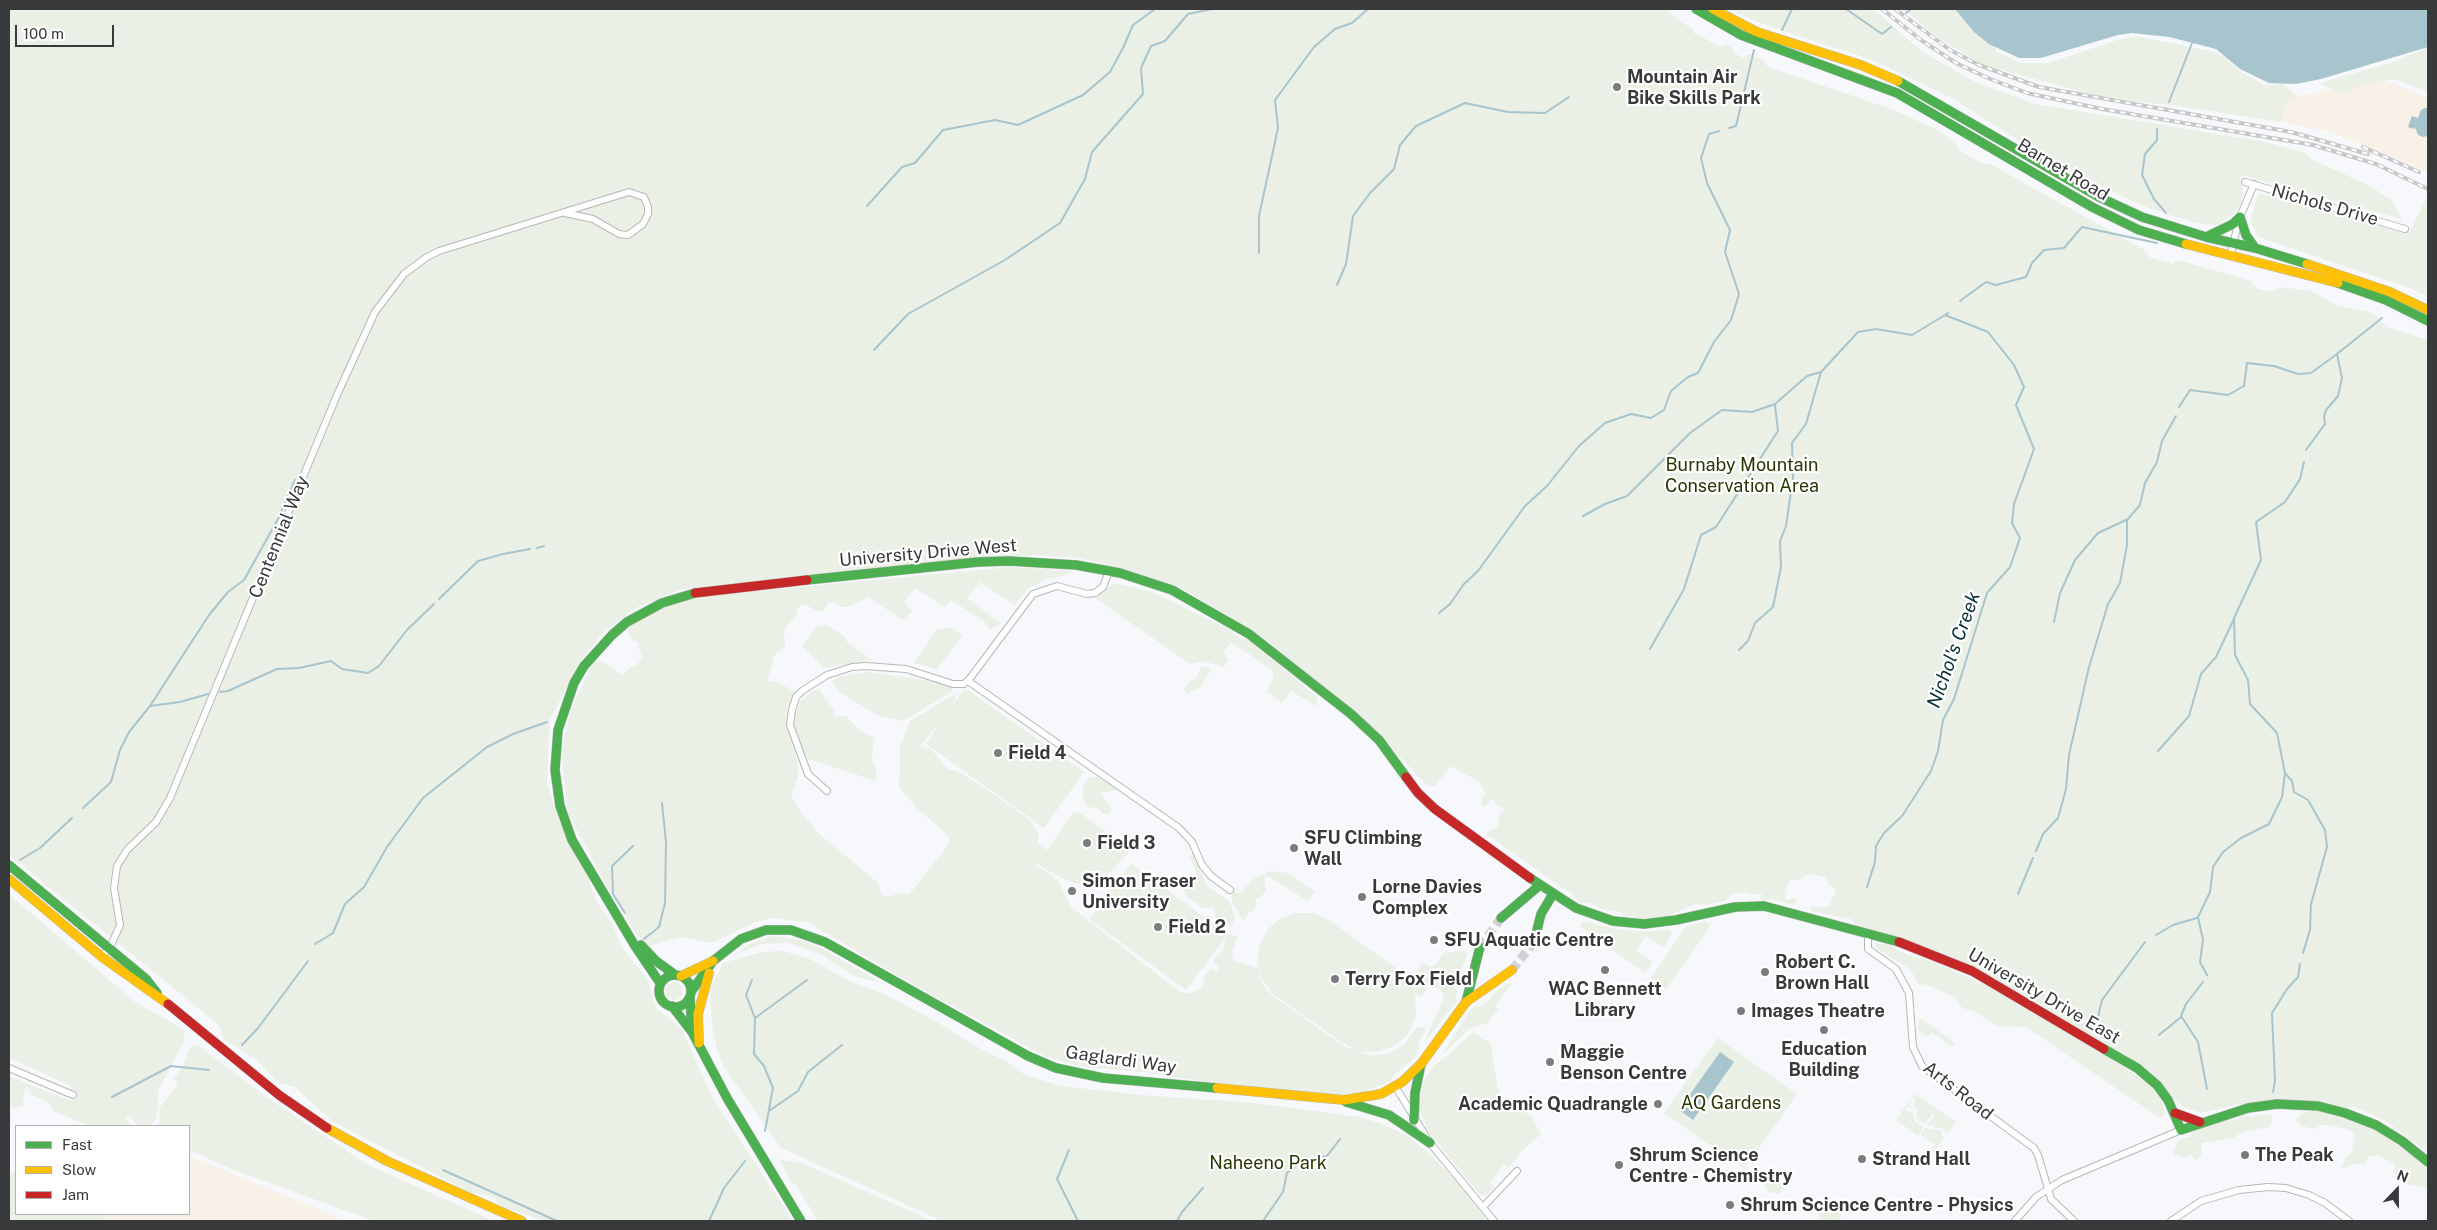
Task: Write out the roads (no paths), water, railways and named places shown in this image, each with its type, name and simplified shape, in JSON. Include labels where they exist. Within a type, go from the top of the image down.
[{"type":"street","name":"Barnet Road","points":[[1696,9],[1741,35],[1848,73],[1897,93],[2124,224],[2155,236],[2331,280],[2386,300],[2428,321]]},
{"type":"street","name":"Barnet Road","points":[[1713,9],[1757,32],[1852,62],[1895,79],[1935,100],[2099,197],[2142,217],[2206,237],[2255,248],[2341,274],[2390,292],[2428,310]]},
{"type":"street","name":"Nichols Drive","points":[[2245,182],[2404,229]]},
{"type":"street","points":[[2230,256],[2240,217],[2254,184]]},
{"type":"street","name":"Centennial Way","points":[[102,957],[118,931],[120,920],[114,888],[117,866],[127,850],[156,822],[170,798],[337,395],[375,312],[404,274],[427,257],[456,245],[629,192],[644,197],[648,207],[647,219],[628,235],[619,234],[593,219],[565,213]]},
{"type":"street","points":[[2206,237],[2233,224],[2240,217]]},
{"type":"street","points":[[2240,217],[2246,235],[2255,248]]},
{"type":"street","name":"University Drive West","points":[[660,983],[572,840],[560,806],[555,770],[558,730],[574,683],[584,666],[598,648],[627,622],[662,603],[697,592],[978,562],[1040,562],[1109,571],[1172,590],[1249,634],[1351,714],[1379,740],[1418,793],[1434,809],[1546,889]]},
{"type":"street","points":[[827,791],[808,774],[790,726],[796,696],[802,691],[833,673],[866,666],[906,669],[959,685],[968,681],[1033,594],[1049,587],[1058,586],[1087,594],[1095,593],[1103,587],[1109,571]]},
{"type":"street","points":[[968,681],[1179,828],[1192,842],[1202,865],[1211,876],[1230,890]]},
{"type":"street","points":[[9,865],[146,979],[160,998]]},
{"type":"street","points":[[9,878],[102,957],[140,986],[160,998],[278,1095],[333,1133],[387,1161],[522,1221]]},
{"type":"street","points":[[1501,918],[1546,889]]},
{"type":"street","points":[[1534,942],[1546,889]]},
{"type":"street","name":"University Drive East","points":[[1546,889],[1576,908],[1597,917],[1629,923],[1659,923],[1735,907],[1764,906],[1891,939],[1948,961],[1994,983],[2136,1068],[2157,1085],[2175,1113],[2181,1130]]},
{"type":"street","name":"Gaglardi Way","points":[[677,975],[713,961],[751,934],[774,929],[792,930],[824,942],[1028,1056],[1056,1068],[1103,1078],[1344,1100],[1372,1097],[1395,1086],[1421,1064],[1466,1002],[1512,970]]},
{"type":"street","name":"Arts Road","points":[[1868,933],[1868,949],[1896,969],[1907,987],[1911,1003],[1913,1047],[1922,1066],[2034,1148],[2038,1155],[2047,1188]]},
{"type":"street","name":"University Drive West","points":[[632,939],[677,975]]},
{"type":"street","name":"Gaglardi Way","points":[[1466,1002],[1480,947]]},
{"type":"street","points":[[699,1046],[698,1014],[713,961]]},
{"type":"street","name":"Gaglardi Way","points":[[690,995],[713,961]]},
{"type":"street","points":[[692,1032],[688,982],[677,975],[666,977],[660,983],[660,998],[672,1006],[692,1032],[727,1098],[801,1221]]},
{"type":"street","points":[[672,1006],[682,1005],[690,995]]},
{"type":"street","points":[[1414,1120],[1415,1093],[1421,1064]]},
{"type":"street","points":[[9,1068],[73,1095]]},
{"type":"street","points":[[1395,1086],[1414,1120],[1430,1143],[1494,1221]]},
{"type":"street","points":[[1344,1100],[1389,1115],[1430,1143]]},
{"type":"street","points":[[2014,1221],[2026,1206],[2047,1188],[2062,1180],[2200,1122],[2262,1106],[2291,1104],[2318,1106],[2345,1113],[2376,1125],[2402,1141],[2428,1162]]},
{"type":"street","points":[[2175,1113],[2200,1122]]},
{"type":"street","points":[[1483,1207],[1517,1171]]},
{"type":"street","points":[[2047,1188],[2055,1205],[2074,1221]]},
{"type":"street","points":[[2172,1221],[2201,1201],[2239,1190],[2268,1188],[2286,1188],[2309,1195],[2325,1203],[2349,1221]]},
{"type":"water","points":[[1955,9],[2428,9],[2428,47],[2321,79],[2296,84],[2269,83],[2240,69],[2216,49],[2169,37],[2132,33],[2118,35],[2041,58],[2019,58],[1989,44],[1974,32]]},
{"type":"water","points":[[2428,108],[2428,136],[2423,137],[2418,135],[2415,127],[2414,129],[2408,127],[2412,116],[2418,118],[2421,110]]},
{"type":"water","points":[[1720,1052],[1734,1062],[1693,1120],[1679,1110]]},
{"type":"waterway","points":[[867,206],[902,167],[915,163],[943,130],[995,120],[1018,125],[1083,95],[1110,72],[1133,25],[1155,9]]},
{"type":"waterway","points":[[874,350],[908,314],[1005,260],[1060,223],[1085,179],[1092,152],[1143,94],[1141,68],[1151,46],[1165,41],[1188,14],[1212,9]]},
{"type":"waterway","points":[[1259,253],[1259,216],[1278,128],[1275,100],[1314,47],[1335,29],[1352,23],[1368,9]]},
{"type":"waterway","points":[[1782,30],[1792,9]]},
{"type":"waterway","points":[[1846,9],[1882,34],[1891,27]]},
{"type":"waterway","points":[[1906,13],[1911,9]]},
{"type":"waterway","name":"Nichol's Creek","points":[[2169,102],[2192,43]]},
{"type":"waterway","points":[[1729,128],[1736,126],[1754,50]]},
{"type":"waterway","points":[[1337,285],[1346,264],[1353,216],[1370,193],[1394,169],[1400,145],[1416,126],[1465,103],[1508,112],[1545,113],[1569,97]]},
{"type":"waterway","name":"Nichol's Creek","points":[[2157,129],[2157,140],[2145,154],[2142,175],[2154,199],[2166,213]]},
{"type":"waterway","points":[[1439,613],[1450,604],[1464,584],[1478,571],[1525,506],[1547,486],[1579,446],[1605,423],[1631,414],[1651,418],[1664,410],[1671,391],[1688,377],[1698,373],[1714,342],[1731,320],[1739,294],[1725,252],[1730,230],[1707,183],[1701,158],[1709,134],[1719,131]]},
{"type":"waterway","name":"Nichol's Creek","points":[[1960,301],[1986,282],[1996,285],[2026,277],[2032,263],[2044,250],[2064,248],[2082,227],[2157,243]]},
{"type":"waterway","name":"Nichol's Creek","points":[[1867,887],[1875,862],[1876,846],[1884,833],[1902,816],[1931,771],[1938,751],[1943,720],[1954,699],[1987,593],[2010,567],[2020,538],[2012,523],[2014,504],[2034,449],[2016,405],[2024,387],[2014,365],[1988,332],[1945,315],[1948,313]]},
{"type":"waterway","points":[[1583,516],[1605,504],[1627,496],[1690,433],[1722,410],[1752,412],[1775,404],[1807,376],[1821,372],[1858,332],[1876,329],[1912,335],[1945,315]]},
{"type":"waterway","points":[[2306,450],[2325,424],[2324,416],[2326,410],[2338,396],[2342,378],[2337,354],[2382,318]]},
{"type":"waterway","points":[[2179,407],[2190,390],[2228,395],[2244,386],[2247,363],[2274,366],[2298,374],[2311,373],[2337,354]]},
{"type":"waterway","points":[[1739,650],[1748,641],[1755,623],[1773,607],[1781,567],[1780,541],[1786,526],[1793,478],[1792,443],[1806,424],[1821,372]]},
{"type":"waterway","points":[[1650,649],[1684,589],[1701,535],[1716,527],[1778,431],[1775,405]]},
{"type":"waterway","points":[[2036,851],[2043,834],[2058,818],[2066,789],[2069,755],[2089,667],[2108,604],[2120,583],[2127,545],[2127,520],[2140,505],[2145,483],[2157,462],[2162,441],[2176,416]]},
{"type":"waterway","points":[[2303,953],[2310,930],[2311,904],[2327,847],[2325,830],[2308,800],[2294,792],[2292,781],[2285,773],[2277,733],[2250,704],[2248,680],[2235,655],[2234,618],[2261,560],[2256,522],[2285,502],[2300,479],[2304,462]]},
{"type":"waterway","points":[[83,808],[111,782],[120,750],[129,732],[150,706],[209,615],[228,592],[244,580],[278,519],[295,480]]},
{"type":"waterway","points":[[2054,622],[2060,593],[2075,560],[2098,533],[2126,520]]},
{"type":"waterway","points":[[537,548],[544,546]]},
{"type":"waterway","points":[[439,599],[478,561],[530,549]]},
{"type":"waterway","points":[[220,692],[228,691],[277,669],[299,668],[331,661],[342,669],[368,673],[379,666],[407,630],[434,604]]},
{"type":"waterway","points":[[2158,751],[2189,716],[2201,674],[2216,657],[2234,619]]},
{"type":"waterway","points":[[150,706],[180,702],[208,694]]},
{"type":"waterway","points":[[315,944],[333,933],[345,904],[364,887],[387,847],[423,798],[487,747],[513,734],[547,722]]},
{"type":"waterway","points":[[2207,975],[2200,962],[2203,940],[2198,917],[2210,892],[2213,867],[2223,852],[2241,838],[2269,824],[2282,797],[2285,773]]},
{"type":"waterway","points":[[644,939],[659,927],[665,903],[666,842],[662,803]]},
{"type":"waterway","points":[[20,860],[40,848],[72,818]]},
{"type":"waterway","points":[[625,913],[613,894],[612,866],[633,846]]},
{"type":"waterway","points":[[2018,894],[2033,858]]},
{"type":"waterway","points":[[2156,935],[2173,925],[2197,918]]},
{"type":"waterway","points":[[2098,1017],[2102,1000],[2145,942]]},
{"type":"waterway","points":[[242,1045],[258,1028],[308,961]]},
{"type":"waterway","points":[[2273,1092],[2275,1080],[2272,1013],[2287,989],[2298,977],[2300,964]]},
{"type":"waterway","points":[[752,980],[746,995],[755,1018],[754,1054],[764,1066],[773,1088],[765,1131]]},
{"type":"waterway","points":[[755,1018],[807,980]]},
{"type":"waterway","points":[[2203,982],[2186,1004],[2181,1016],[2198,1042],[2207,1089]]},
{"type":"waterway","points":[[2159,1035],[2181,1017]]},
{"type":"waterway","points":[[769,1111],[798,1091],[808,1072],[842,1045]]},
{"type":"waterway","points":[[112,1097],[171,1066],[209,1070]]},
{"type":"waterway","points":[[1263,1221],[1283,1192],[1287,1173],[1303,1160],[1327,1156],[1340,1139]]},
{"type":"waterway","points":[[1069,1150],[1057,1179],[1078,1221]]},
{"type":"waterway","points":[[709,1221],[724,1188],[745,1161]]},
{"type":"waterway","points":[[443,1170],[557,1221]]},
{"type":"waterway","points":[[1177,1221],[1182,1212],[1203,1188]]},
{"type":"tunnel","points":[[1480,947],[1501,918]]},
{"type":"tunnel","points":[[1512,970],[1534,942]]},
{"type":"railway","points":[[1882,9],[1921,40],[1956,63],[1990,79],[2027,93],[2102,109],[2313,145],[2376,164],[2428,189]]},
{"type":"railway","points":[[1895,9],[1950,50],[1979,65],[2039,87],[2291,132],[2368,154]]},
{"type":"railway","points":[[2363,147],[2419,172]]},
{"type":"place","name":"Mountain Air Bike Skills Park","points":[[1617,87]]},
{"type":"place","name":"Field 4","points":[[998,753]]},
{"type":"place","name":"Field 3","points":[[1087,843]]},
{"type":"place","name":"SFU Climbing Wall","points":[[1294,848]]},
{"type":"place","name":"Simon Fraser University","points":[[1072,891]]},
{"type":"place","name":"Lorne Davies Complex","points":[[1362,897]]},
{"type":"place","name":"Field 2","points":[[1158,927]]},
{"type":"place","name":"SFU Aquatic Centre","points":[[1434,940]]},
{"type":"place","name":"WAC Bennett Library","points":[[1605,970]]},
{"type":"place","name":"Robert C. Brown Hall","points":[[1765,972]]},
{"type":"place","name":"Terry Fox Field","points":[[1335,979]]},
{"type":"place","name":"Images Theatre","points":[[1741,1011]]},
{"type":"place","name":"Education Building","points":[[1824,1030]]},
{"type":"place","name":"Maggie Benson Centre","points":[[1550,1062]]},
{"type":"place","name":"Academic Quadrangle","points":[[1658,1104]]},
{"type":"place","name":"The Peak","points":[[2245,1155]]},
{"type":"place","name":"Strand Hall","points":[[1862,1159]]},
{"type":"place","name":"Shrum Science Centre - Chemistry","points":[[1619,1165]]},
{"type":"place","name":"Shrum Science Centre - Physics","points":[[1730,1205]]},
{"type":"park label","name":"Burnaby Mountain Conservation Area","points":[[1742,475]]},
{"type":"park label","name":"AQ Gardens","points":[[1731,1103]]},
{"type":"park label","name":"Naheeno Park","points":[[1268,1163]]}]
